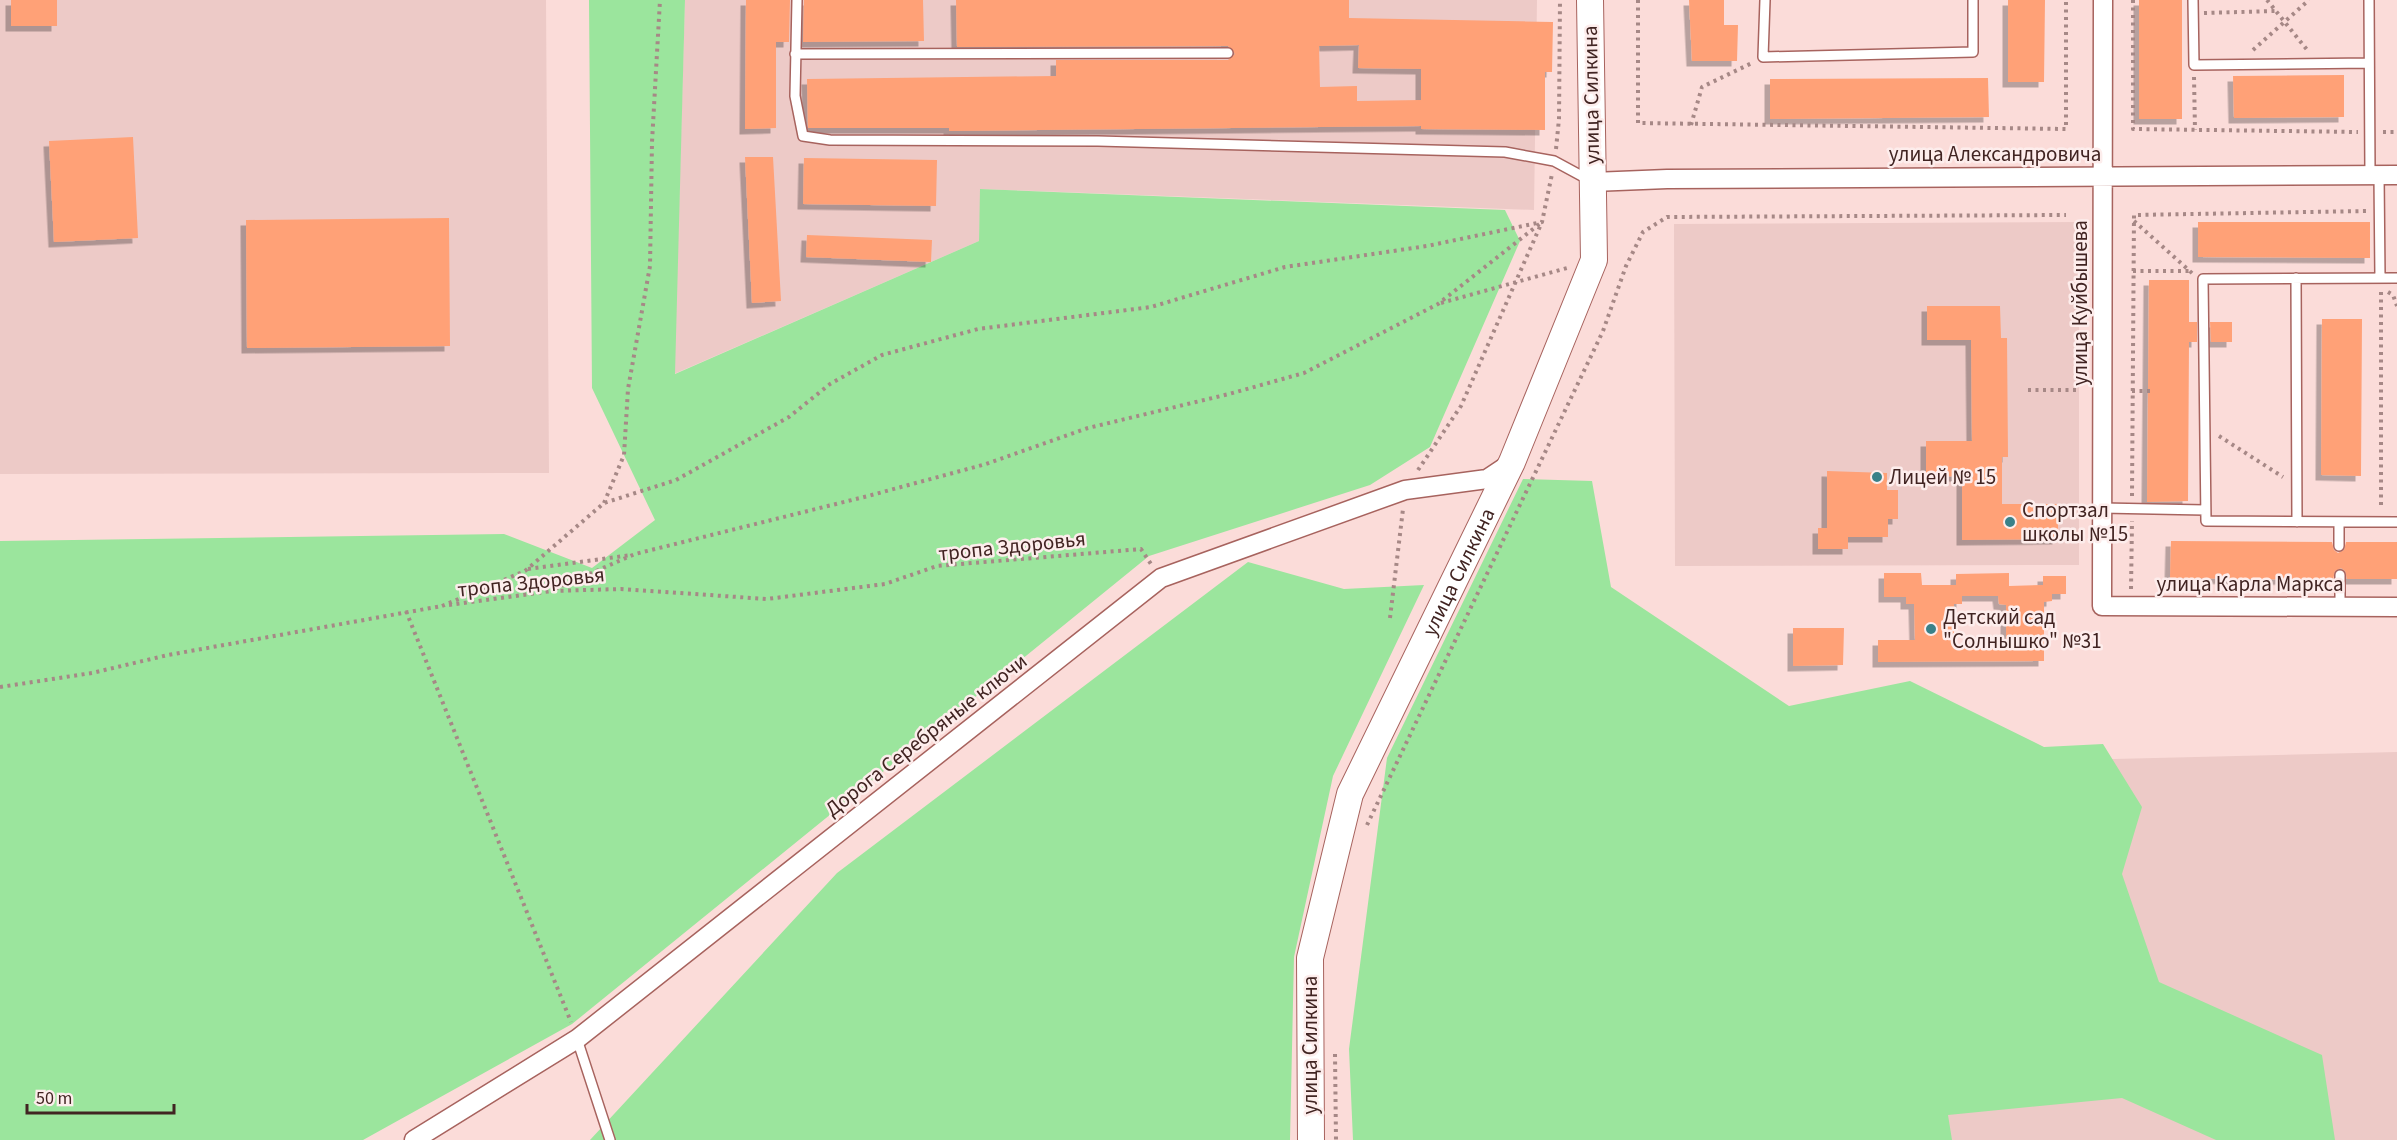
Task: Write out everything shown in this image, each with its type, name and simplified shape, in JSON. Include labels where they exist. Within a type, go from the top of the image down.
[{"type":"main road","name":"улица Силкина","points":[[1311,1140],[1310,958],[1350,794],[1512,462],[1594,260],[1590,0]]},
{"type":"street","name":"улица Куйбышева","points":[[2102,606],[2103,0]]},
{"type":"street","name":"улица Александровича","points":[[1593,182],[1667,179],[2397,175]]},
{"type":"street","name":"Дорога Серебряные ключи","points":[[414,1140],[578,1039],[1161,578],[1405,490],[1486,479],[1512,462]]},
{"type":"street","name":"улица Карла Маркса","points":[[2102,606],[2397,607]]},
{"type":"lane","points":[[797,0],[795,96],[803,135],[830,140],[1098,141],[1504,152],[1554,161],[1593,182]]},
{"type":"lane","points":[[1765,0],[1763,57],[1973,52],[1973,0]]},
{"type":"lane","points":[[2193,0],[2194,64],[2369,63]]},
{"type":"lane","points":[[2369,0],[2370,132],[2379,212],[2380,278]]},
{"type":"lane","points":[[795,54],[1228,53]]},
{"type":"lane","points":[[2397,278],[2203,279],[2206,521],[2397,522]]},
{"type":"lane","points":[[2296,279],[2297,522]]},
{"type":"lane","points":[[2102,508],[2205,510]]},
{"type":"lane","points":[[2339,522],[2339,546]]},
{"type":"lane","points":[[2340,575],[2340,607]]},
{"type":"lane","points":[[578,1039],[610,1140]]},
{"type":"path","points":[[604,503],[624,455],[628,388],[650,266],[652,142],[660,0]]},
{"type":"path","points":[[1390,618],[1405,490],[1461,406],[1542,222],[1554,161],[1559,119],[1560,0]]},
{"type":"path","points":[[1638,0],[1638,123],[2066,129],[2066,0]]},
{"type":"path","points":[[2133,0],[2133,129],[2397,132]]},
{"type":"path","points":[[2267,0],[2318,64]]},
{"type":"path","points":[[2237,64],[2309,0]]},
{"type":"path","points":[[2193,13],[2276,11]]},
{"type":"path","points":[[1691,125],[1702,87],[1763,57]]},
{"type":"path","points":[[2194,64],[2195,130]]},
{"type":"path","points":[[2143,591],[2131,591],[2133,215],[2379,212]]},
{"type":"path","points":[[1363,833],[1603,331],[1626,266],[1643,232],[1667,217],[2066,215]]},
{"type":"path","points":[[2133,221],[2189,271],[2203,279]]},
{"type":"path","points":[[528,569],[604,503],[676,480],[789,417],[830,384],[882,355],[978,329],[1151,307],[1285,267],[1427,246],[1542,222]]},
{"type":"path","points":[[442,606],[528,569],[607,556],[635,554],[868,496],[987,464],[1088,428],[1304,373],[1438,304],[1542,222]]},
{"type":"path","points":[[1438,304],[1594,260],[1626,266]]},
{"type":"path","points":[[2133,271],[2189,271]]},
{"type":"path","points":[[2381,522],[2380,287],[2393,295],[2397,306]]},
{"type":"path","points":[[2028,390],[2079,390]]},
{"type":"path","points":[[2132,390],[2151,391]]},
{"type":"path","points":[[2205,426],[2297,486]]},
{"type":"path","name":"тропа Здоровья","points":[[0,687],[92,673],[168,655],[406,611],[552,591],[621,588],[767,599],[885,584],[937,566],[1141,549],[1161,578]]},
{"type":"path","points":[[552,591],[635,554]]},
{"type":"path","points":[[406,611],[578,1039]]},
{"type":"path","points":[[1335,1045],[1336,1140]]},
{"type":"shaded area","points":[[0,0],[546,0],[549,473],[0,474]]},
{"type":"shaded area","points":[[685,0],[1537,0],[1534,210],[981,189],[979,241],[674,374]]},
{"type":"shaded area","name":"Лицей № 15","points":[[2079,222],[2079,565],[1675,566],[1674,224]]},
{"type":"shaded area","points":[[2397,752],[2397,1140],[1363,1140],[1432,776]]},
{"type":"green space","points":[[589,0],[685,0],[675,374],[979,241],[980,189],[1505,210],[1520,241],[1430,447],[1370,485],[1149,556],[572,1024],[363,1140],[0,1140],[0,541],[504,534],[592,568],[655,520],[592,388]]},
{"type":"green space","points":[[1523,479],[1592,481],[1611,587],[1789,706],[1910,681],[2044,747],[2103,744],[2142,807],[2122,874],[2159,982],[2322,1055],[2335,1140],[2216,1140],[2122,1098],[1948,1115],[1952,1140],[1353,1140],[1349,1049],[1387,758]]},
{"type":"green space","points":[[1248,562],[1344,589],[1424,585],[1333,776],[1294,957],[1290,1140],[590,1140],[837,873]]},
{"type":"building","points":[[11,0],[57,0],[57,26],[11,26]]},
{"type":"building","points":[[746,0],[790,0],[789,42],[776,42],[776,128],[745,129]]},
{"type":"building","points":[[804,0],[923,0],[924,41],[803,42]]},
{"type":"building","points":[[956,0],[1349,0],[1349,18],[1553,22],[1552,72],[1545,72],[1545,130],[1421,129],[1421,126],[949,131],[949,128],[808,128],[807,79],[1056,76],[1056,60],[1228,60],[1235,54],[1228,46],[957,47]],"holes":[[[1359,45],[1358,68],[1421,69],[1421,100],[1357,101],[1357,86],[1320,87],[1319,46]]]},
{"type":"building","points":[[1689,0],[1724,0],[1724,25],[1738,25],[1737,61],[1692,61]]},
{"type":"building","points":[[2008,0],[2045,0],[2044,82],[2008,82]]},
{"type":"building","points":[[2139,0],[2182,0],[2182,119],[2139,119]]},
{"type":"building","points":[[2344,75],[2344,117],[2234,118],[2233,76]]},
{"type":"building","points":[[1988,78],[1989,117],[1770,119],[1770,79]]},
{"type":"building","points":[[133,137],[138,238],[54,242],[49,141]]},
{"type":"building","points":[[745,157],[773,157],[781,301],[752,303]]},
{"type":"building","points":[[804,158],[937,160],[936,206],[803,204]]},
{"type":"building","points":[[449,218],[450,346],[247,348],[246,220]]},
{"type":"building","points":[[2198,222],[2370,222],[2370,258],[2198,257]]},
{"type":"building","points":[[807,235],[932,240],[931,262],[806,257]]},
{"type":"building","points":[[2149,280],[2189,280],[2189,322],[2197,322],[2197,342],[2189,342],[2188,501],[2147,502]]},
{"type":"building","points":[[1927,306],[2000,306],[2001,338],[2007,338],[2008,457],[2002,457],[2002,504],[2058,504],[2058,539],[1962,540],[1962,476],[1926,477],[1926,441],[1972,441],[1971,340],[1927,340]]},
{"type":"building","points":[[2322,319],[2362,319],[2361,476],[2321,475]]},
{"type":"building","points":[[2210,322],[2232,322],[2232,342],[2211,342]]},
{"type":"building","points":[[1827,471],[1887,473],[1887,490],[1898,490],[1898,519],[1888,519],[1888,537],[1848,537],[1848,549],[1818,549],[1818,528],[1827,528]]},
{"type":"building","points":[[2171,541],[2332,542],[2334,550],[2338,553],[2344,550],[2346,542],[2397,542],[2397,579],[2347,579],[2345,571],[2341,568],[2335,571],[2333,580],[2170,578]]},
{"type":"building","points":[[1884,573],[1921,573],[1922,585],[1956,585],[1956,574],[2009,573],[2009,586],[2043,585],[2043,576],[2066,576],[2066,594],[2052,594],[2052,601],[2044,602],[2044,661],[1878,662],[1878,640],[1915,640],[1914,604],[1906,604],[1906,597],[1884,597]],"holes":[[[1962,596],[1998,596],[1999,604],[2006,605],[2006,643],[1954,644],[1954,604],[1962,604]]]},
{"type":"building","points":[[1793,628],[1844,628],[1843,665],[1793,666]]},
{"type":"place","name":"Лицей № 15","points":[[1877,477]]},
{"type":"place","name":"Спортзал школы №15","points":[[2010,522]]},
{"type":"place","name":"Детский сад \"Солнышко\" №31","points":[[1931,629]]}]
